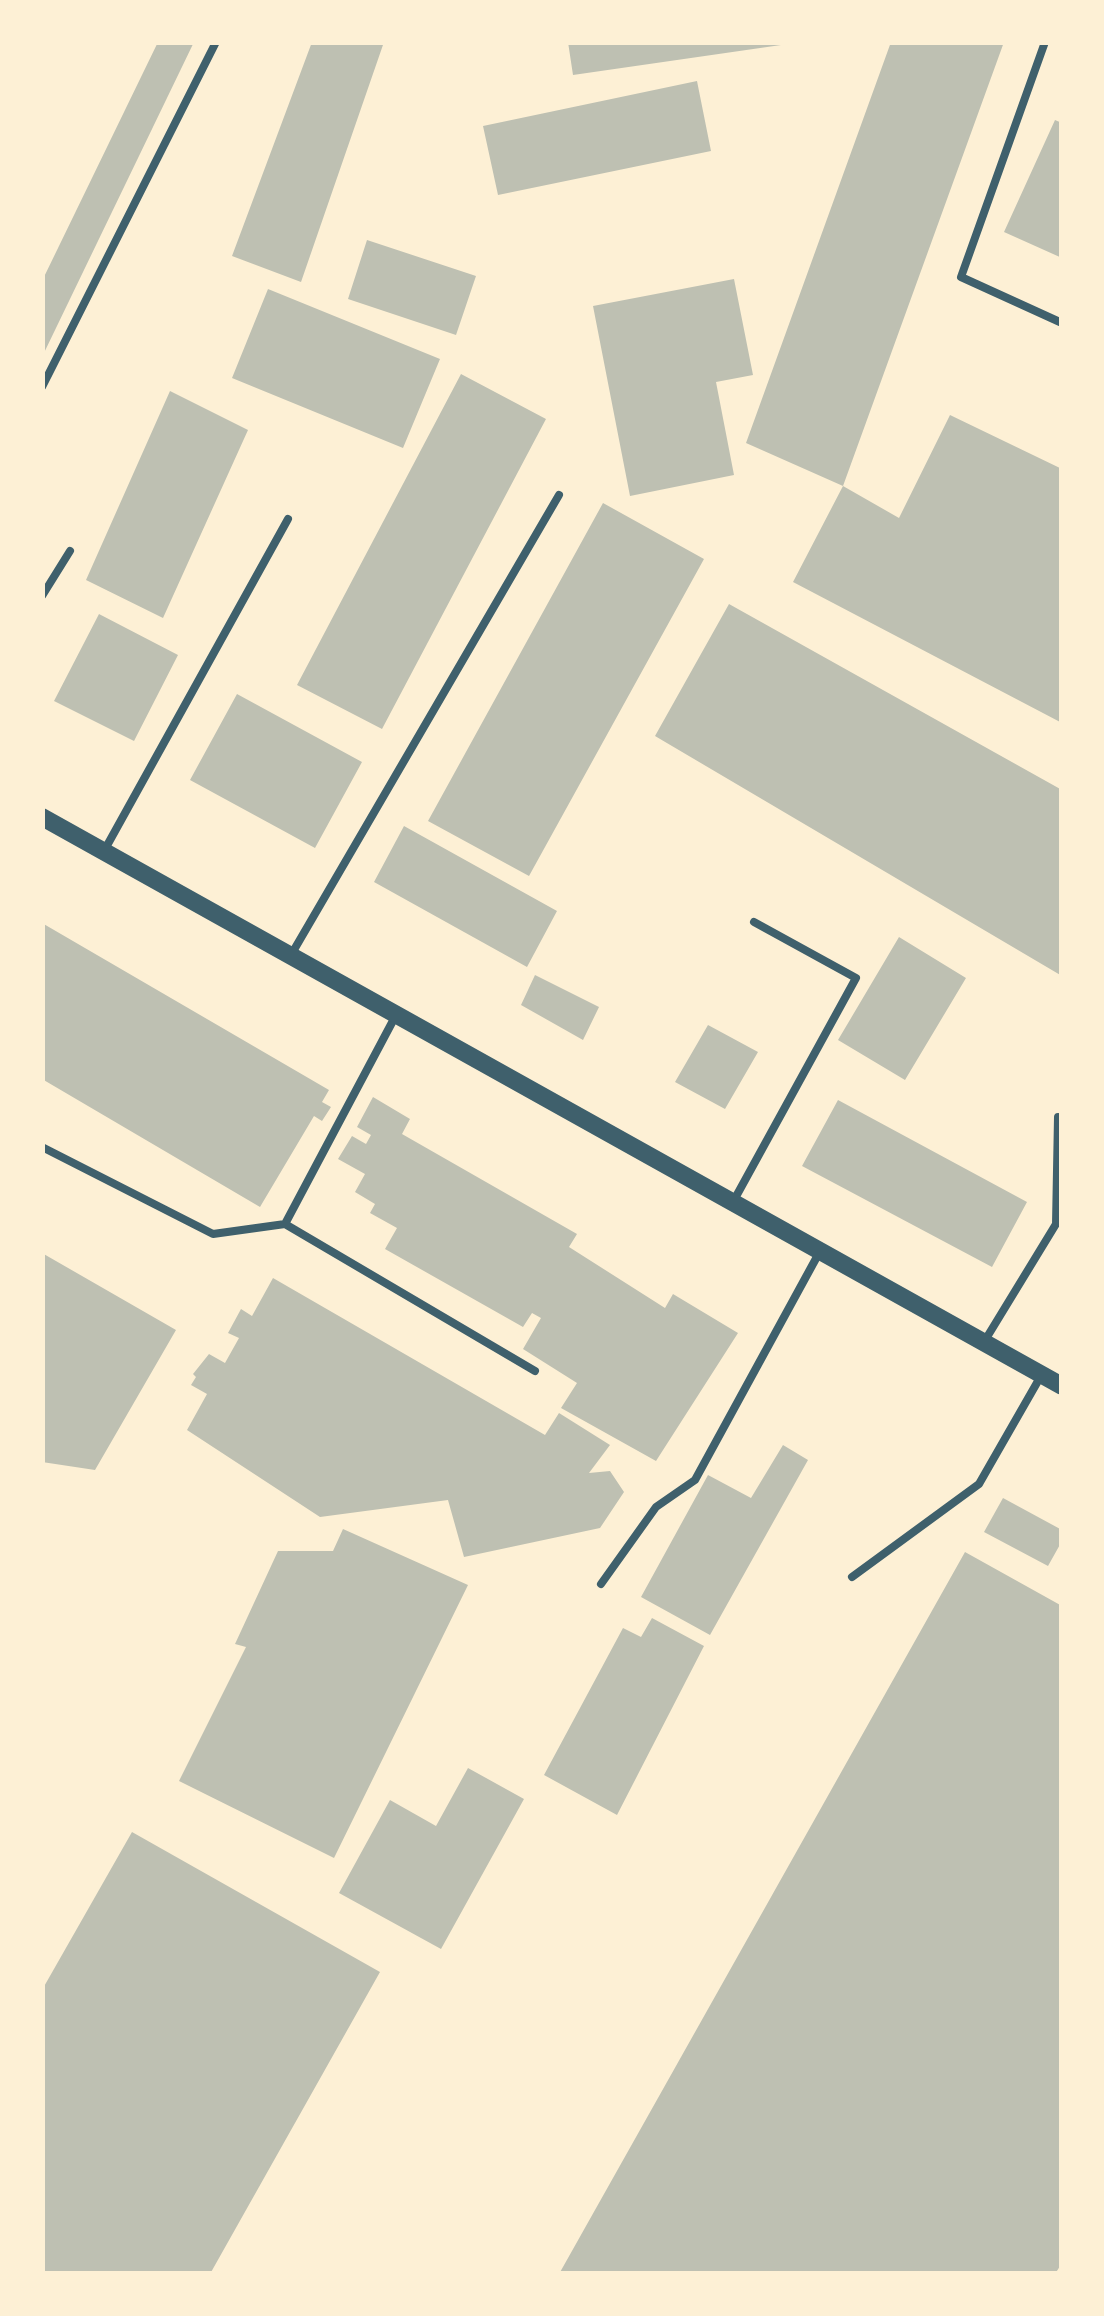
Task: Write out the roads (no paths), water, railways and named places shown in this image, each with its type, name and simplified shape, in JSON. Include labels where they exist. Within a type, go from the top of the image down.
[{"type":"street","points":[[42,817],[1062,1386]]},
{"type":"lane","points":[[42,386],[216,42]]},
{"type":"lane","points":[[1045,42],[961,277],[1062,323]]},
{"type":"lane","points":[[291,956],[558,495]]},
{"type":"lane","points":[[104,850],[288,519]]},
{"type":"lane","points":[[42,596],[70,551]]},
{"type":"lane","points":[[733,1202],[856,978],[754,922]]},
{"type":"lane","points":[[285,1224],[396,1015]]},
{"type":"lane","points":[[984,1342],[1056,1224],[1058,1117]]},
{"type":"lane","points":[[42,1147],[213,1234],[285,1224],[534,1371]]},
{"type":"lane","points":[[601,1584],[656,1507],[695,1480],[819,1253]]},
{"type":"lane","points":[[852,1577],[979,1484],[1042,1374]]}]
